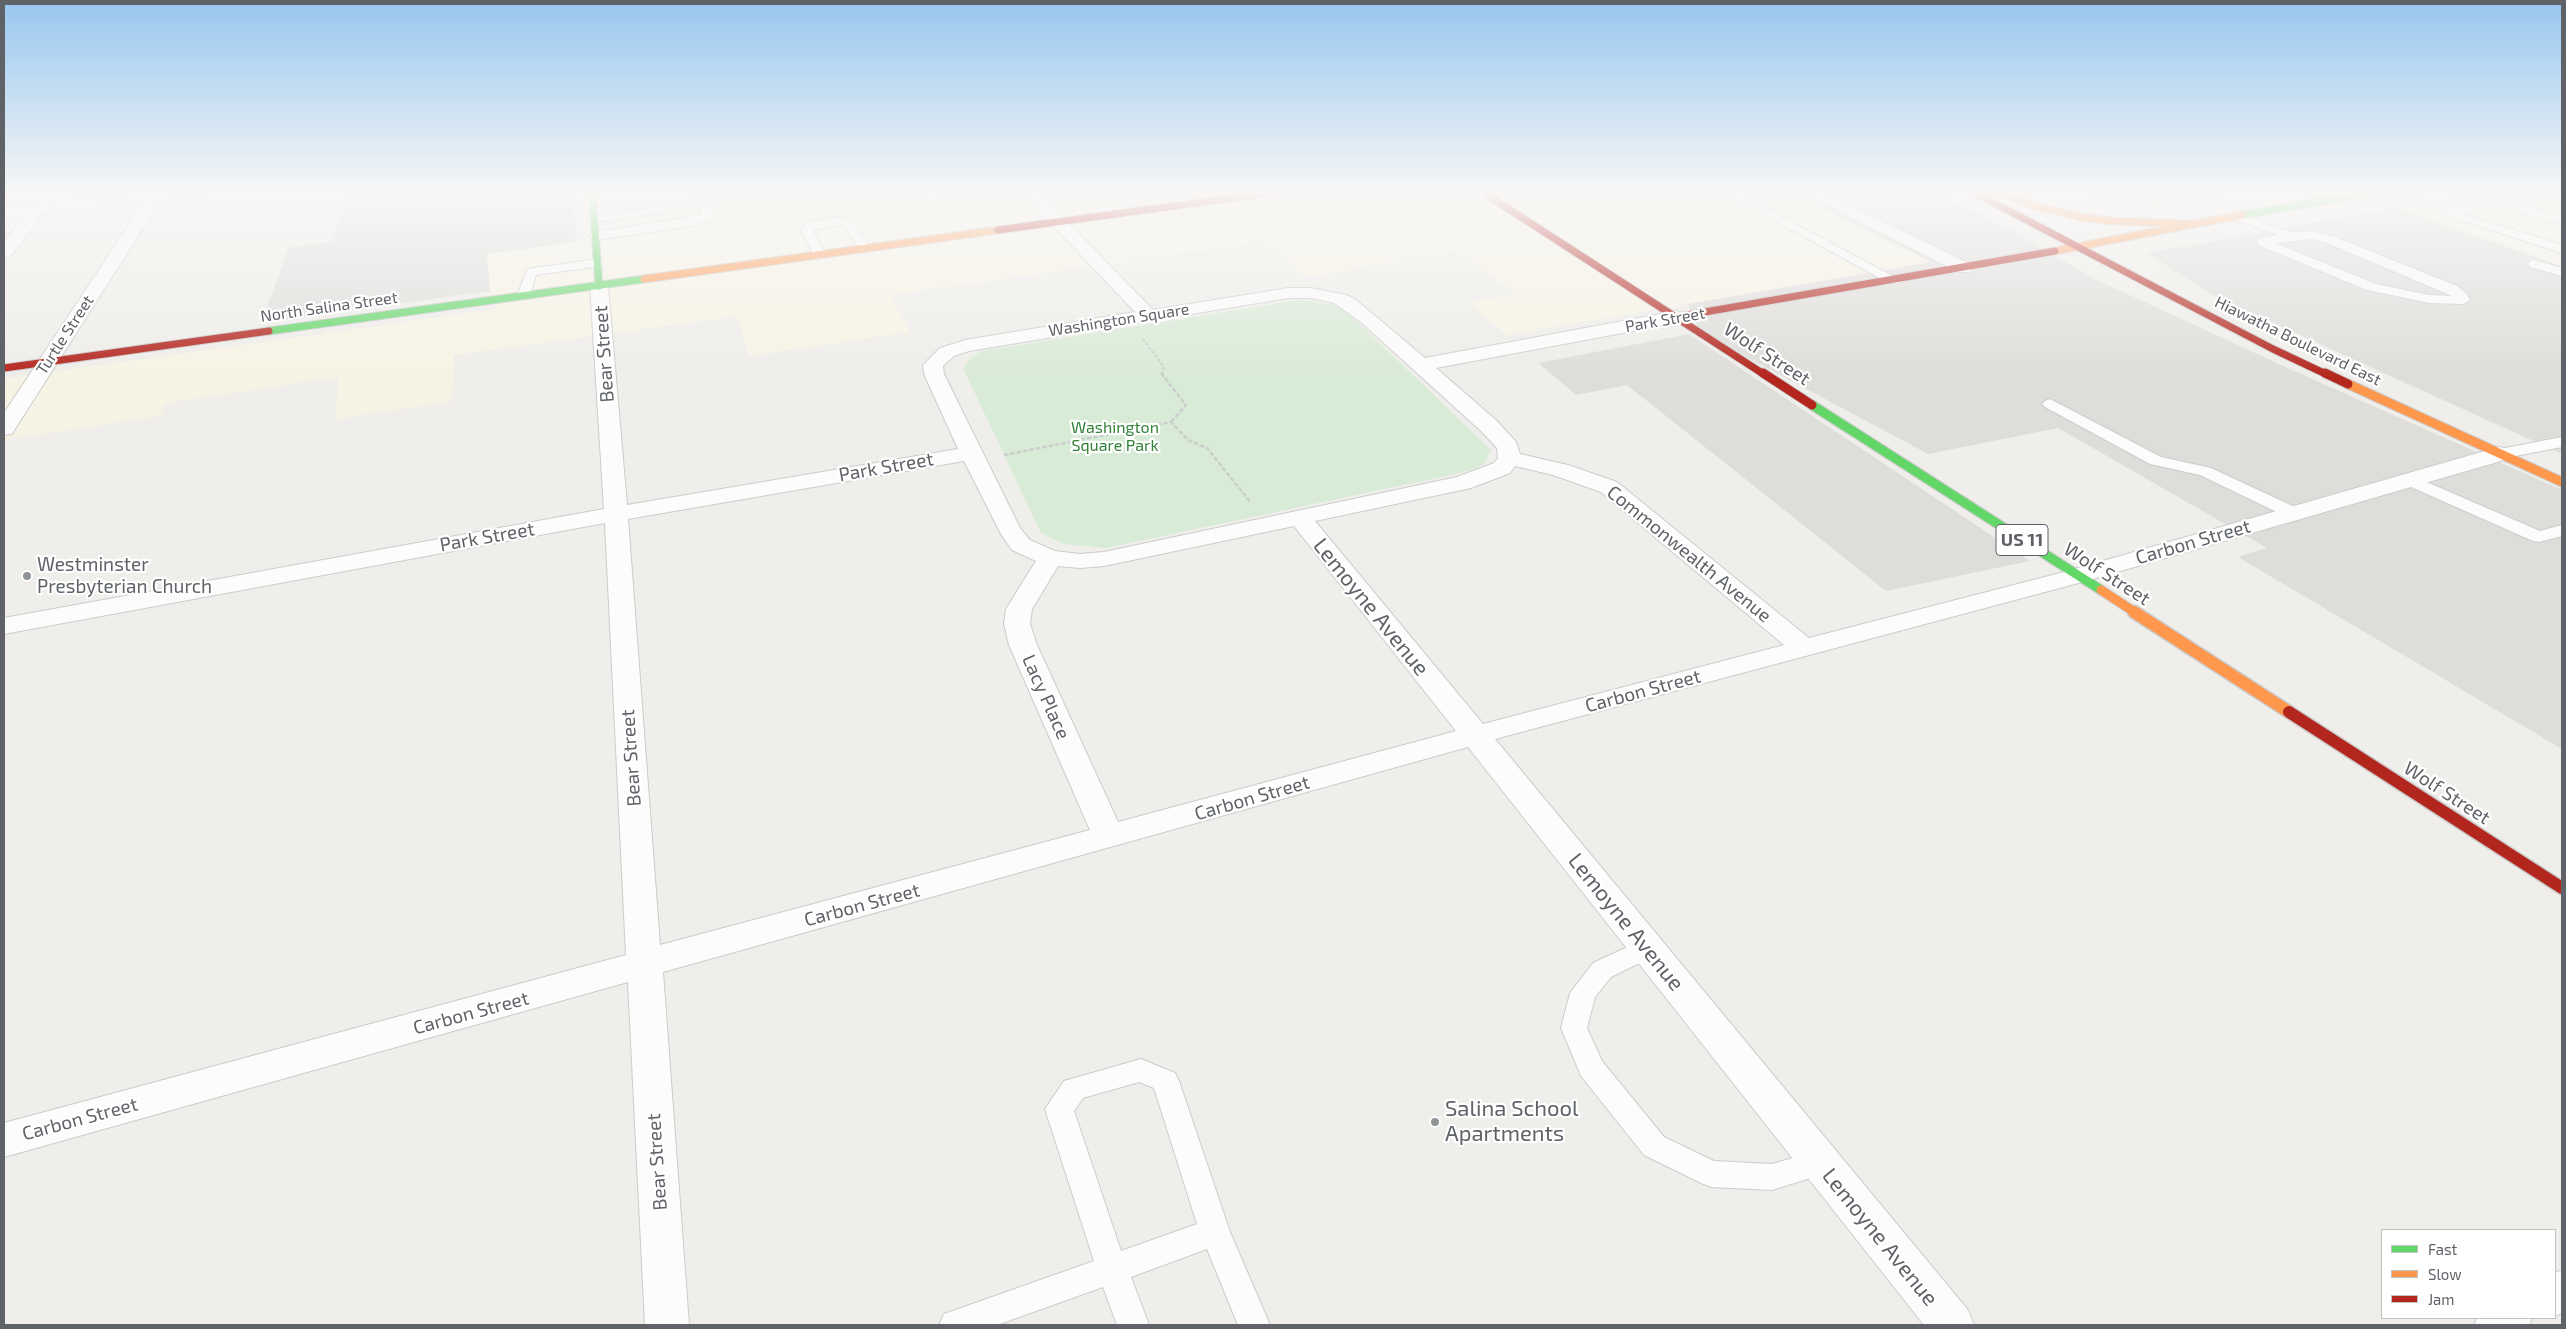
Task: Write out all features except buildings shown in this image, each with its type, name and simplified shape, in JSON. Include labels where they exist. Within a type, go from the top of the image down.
[{"type":"main road","name":"Bear Street","points":[[596,253],[598,275]]},
{"type":"main road","name":"North Salina Street","points":[[4,368],[524,296],[598,275],[835,253]]},
{"type":"main road","name":"Wolf Street","points":[[1577,253],[2562,888]]},
{"type":"main road","name":"Park Street","points":[[1676,317],[2049,253]]},
{"type":"main road","name":"Hiawatha Boulevard East","points":[[2087,253],[2273,349],[2562,482]]},
{"type":"street","name":"Turtle Street","points":[[4,429],[119,253]]},
{"type":"street","points":[[1085,253],[1138,316]]},
{"type":"street","points":[[1933,253],[1964,268]]},
{"type":"street","name":"Bear Street","points":[[598,275],[616,514],[667,1325]]},
{"type":"street","name":"Washington Square","points":[[1288,293],[1311,293],[1350,304],[1420,365],[1489,426],[1508,447],[1509,458],[1502,468],[1463,483],[1104,559],[1080,561],[1050,558],[1021,544],[1009,529],[972,457],[934,374],[933,366],[947,352],[965,346],[1138,316],[1288,293]]},
{"type":"street","name":"Park Street","points":[[1420,365],[1676,317]]},
{"type":"street","name":"Carbon Street","points":[[4,1140],[1109,838],[1475,735],[2077,576],[2500,454]]},
{"type":"street","name":"Park Street","points":[[4,626],[616,514],[972,457]]},
{"type":"street","name":"Commonwealth Avenue","points":[[1509,458],[1560,470],[1609,487],[1804,648]]},
{"type":"street","name":"Lemoyne Avenue","points":[[1284,522],[1475,735],[1952,1325]]},
{"type":"street","name":"Lacy Place","points":[[1050,558],[1019,609],[1017,624],[1023,645],[1109,838]]},
{"type":"street","points":[[2496,1325],[2508,1319]]},
{"type":"lane","points":[[1843,253],[1894,280]]},
{"type":"lane","points":[[2289,253],[2372,287],[2429,299],[2463,300],[2452,289],[2362,253]]},
{"type":"lane","points":[[2534,264],[2562,272]]},
{"type":"lane","points":[[524,296],[530,272],[598,275]]},
{"type":"lane","points":[[2050,404],[2156,461],[2205,471],[2292,513]]},
{"type":"lane","points":[[2500,454],[2562,442]]},
{"type":"lane","points":[[2408,479],[2539,537],[2562,530]]},
{"type":"lane","points":[[1647,948],[1602,970],[1583,993],[1574,1028],[1590,1068],[1654,1146],[1711,1174],[1772,1177],[1820,1163]]},
{"type":"lane","points":[[1133,1325],[1058,1109],[1074,1089],[1142,1070],[1165,1082],[1215,1232],[1254,1325]]},
{"type":"lane","points":[[955,1325],[1215,1232]]},
{"type":"path","points":[[972,457],[1170,422],[1186,405],[1161,374],[1164,367],[1138,316]]},
{"type":"path","points":[[1170,422],[1188,440],[1207,448],[1284,522]]},
{"type":"shaded area","points":[[287,253],[494,253],[487,254],[490,291],[261,323]]},
{"type":"shaded area","points":[[1182,253],[890,295],[910,332],[749,356],[738,316],[454,355],[452,401],[336,419],[338,377],[166,403],[160,416],[4,440],[4,379],[497,309],[490,291],[487,254]]},
{"type":"shaded area","points":[[1279,253],[1451,253],[1306,277]]},
{"type":"shaded area","points":[[1458,253],[1913,253],[1932,262],[1507,335],[1470,303],[1517,293]]},
{"type":"shaded area","points":[[1913,253],[2050,253],[2095,279],[2290,369],[2562,490],[2562,749],[2238,557],[2267,548],[2058,428],[1928,454],[1700,332],[1688,304],[1931,262]]},
{"type":"shaded area","points":[[2147,253],[2525,253],[2562,266],[2562,454],[2212,295]]},
{"type":"shaded area","points":[[2525,253],[2562,253],[2562,266]]},
{"type":"shaded area","points":[[1689,334],[2030,561],[1886,591],[1627,385],[1576,395],[1538,363]]},
{"type":"green space","name":"Washington Square Park","points":[[1299,300],[1337,305],[1348,313],[1491,450],[1483,465],[1460,473],[1106,548],[1063,544],[1041,533],[963,368],[971,358],[982,351]]},
{"type":"traffic: fast","points":[[597,253],[599,286]]},
{"type":"traffic: fast","points":[[269,331],[644,279]]},
{"type":"traffic: fast","points":[[1812,405],[2101,590]]},
{"type":"traffic: slow","points":[[644,279],[832,253]]},
{"type":"traffic: slow","points":[[2348,384],[2562,482]]},
{"type":"traffic: slow","points":[[2101,590],[2289,712]]},
{"type":"traffic: jam","points":[[1577,253],[1812,405]]},
{"type":"traffic: jam","points":[[1676,317],[2043,253]]},
{"type":"traffic: jam","points":[[2090,253],[2273,349],[2348,384]]},
{"type":"traffic: jam","points":[[4,368],[269,331]]},
{"type":"traffic: jam","points":[[2289,712],[2562,888]]},
{"type":"place","name":"Westminster Presbyterian Church","points":[[27,576]]},
{"type":"place","name":"Salina School Apartments","points":[[1435,1122]]}]
